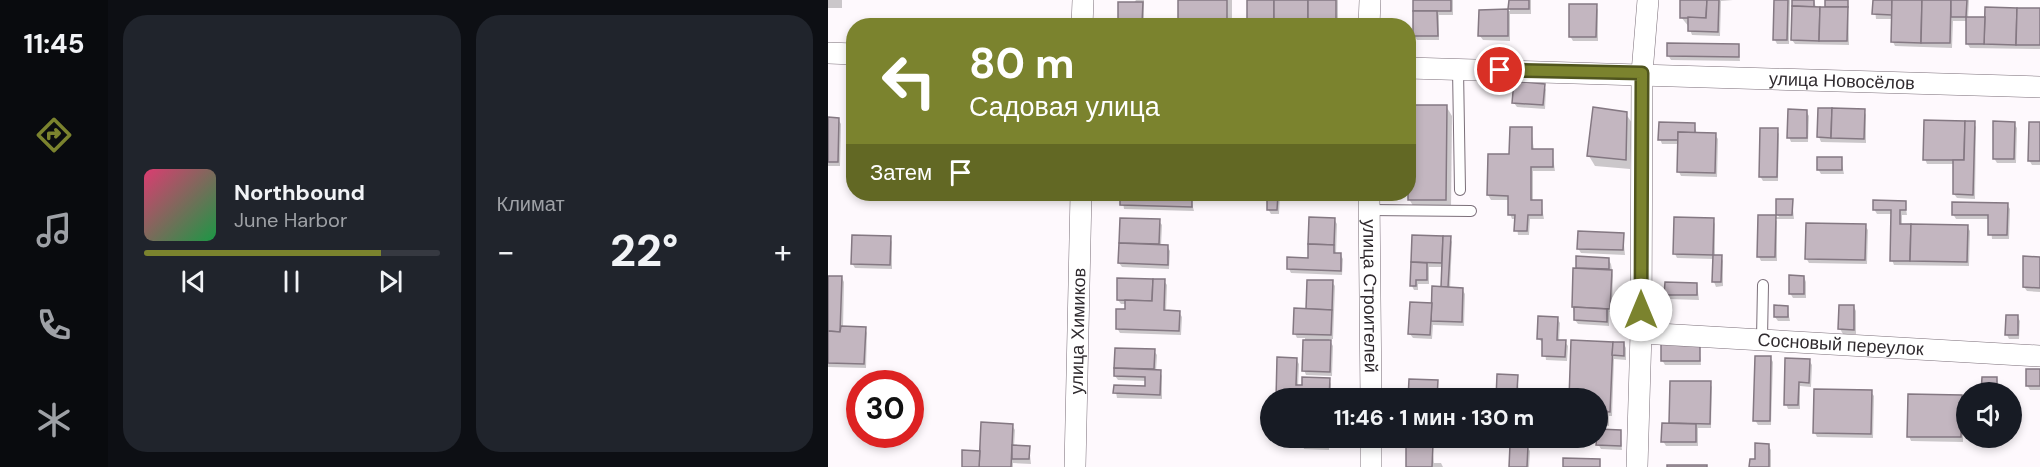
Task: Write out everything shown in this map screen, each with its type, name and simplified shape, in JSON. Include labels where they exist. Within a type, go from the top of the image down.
[{"type":"street","points":[[1082,18],[1083,0]]},
{"type":"street","points":[[1369,18],[1370,0]]},
{"type":"street","points":[[1636,467],[1641,333],[1642,73],[1648,0]]},
{"type":"street","points":[[828,54],[846,54]]},
{"type":"street","name":"улица Новосёлов","points":[[1416,68],[1642,73],[2040,87]]},
{"type":"street","name":"улица Химиков","points":[[1075,467],[1081,201]]},
{"type":"street","name":"улица Строителей","points":[[1369,202],[1371,388]]},
{"type":"street","name":"Сосновый переулок","points":[[1641,333],[1762,338],[2040,356]]},
{"type":"street","points":[[1371,448],[1371,467]]},
{"type":"lane","points":[[1458,69],[1460,190]]},
{"type":"lane","points":[[1369,202],[1471,210]]},
{"type":"lane","points":[[1762,338],[1763,285]]},
{"type":"building","points":[[1178,0],[1227,0],[1227,18],[1178,18]]},
{"type":"building","points":[[1247,0],[1274,0],[1274,18],[1247,18]]},
{"type":"building","points":[[1274,0],[1308,0],[1308,18],[1274,18]]},
{"type":"building","points":[[1308,0],[1336,0],[1336,18],[1308,18]]},
{"type":"building","points":[[1413,0],[1451,0],[1451,11],[1413,11]]},
{"type":"building","points":[[1509,0],[1529,0],[1529,9],[1508,9]]},
{"type":"building","points":[[1680,0],[1707,0],[1706,18],[1680,18]]},
{"type":"building","points":[[1707,0],[1719,0],[1718,32],[1688,31],[1688,17],[1706,18]]},
{"type":"building","points":[[1774,0],[1788,0],[1787,40],[1773,40]]},
{"type":"building","points":[[1792,0],[1814,0],[1814,7],[1792,6]]},
{"type":"building","points":[[1825,0],[1848,0],[1848,7],[1825,7]]},
{"type":"building","points":[[1873,0],[1892,0],[1892,15],[1872,14]]},
{"type":"building","points":[[1892,0],[1922,0],[1921,43],[1891,42]]},
{"type":"building","points":[[1922,0],[1951,0],[1950,43],[1921,43]]},
{"type":"building","points":[[1951,0],[1967,0],[1966,17],[1951,17]]},
{"type":"building","points":[[1118,2],[1143,2],[1142,18],[1118,18]]},
{"type":"building","points":[[1569,4],[1597,4],[1596,37],[1569,37]]},
{"type":"building","points":[[1792,6],[1820,7],[1819,41],[1791,40]]},
{"type":"building","points":[[1820,7],[1848,7],[1847,41],[1819,41]]},
{"type":"building","points":[[1985,7],[2017,8],[2016,45],[1984,44]]},
{"type":"building","points":[[2017,8],[2040,8],[2040,45],[2016,45]]},
{"type":"building","points":[[1508,9],[1508,36],[1478,36],[1479,10]]},
{"type":"building","points":[[1413,11],[1437,11],[1438,36],[1416,36],[1416,18],[1413,18]]},
{"type":"building","points":[[1966,17],[1985,17],[1984,44],[1966,44]]},
{"type":"building","points":[[1667,43],[1739,44],[1739,57],[1667,56]]},
{"type":"building","points":[[1514,81],[1545,84],[1543,105],[1512,103]]},
{"type":"building","points":[[1416,105],[1447,105],[1446,200],[1416,200]]},
{"type":"building","points":[[1593,107],[1627,112],[1626,160],[1587,156]]},
{"type":"building","points":[[1818,108],[1832,108],[1831,138],[1817,137]]},
{"type":"building","points":[[1832,108],[1865,109],[1864,139],[1831,138]]},
{"type":"building","points":[[1788,109],[1807,110],[1807,138],[1787,138]]},
{"type":"building","points":[[828,117],[839,118],[838,162],[828,162]]},
{"type":"building","points":[[1924,120],[1965,121],[1964,160],[1923,160]]},
{"type":"building","points":[[1965,121],[1975,121],[1973,195],[1953,194],[1953,160],[1964,160]]},
{"type":"building","points":[[1993,121],[2015,122],[2014,159],[1993,159]]},
{"type":"building","points":[[1659,122],[1695,123],[1695,133],[1678,132],[1678,140],[1658,140]]},
{"type":"building","points":[[2029,122],[2040,122],[2040,161],[2028,161]]},
{"type":"building","points":[[1510,127],[1532,127],[1532,149],[1553,149],[1553,167],[1531,167],[1531,200],[1542,200],[1542,215],[1528,215],[1527,231],[1514,231],[1515,215],[1508,215],[1508,196],[1487,195],[1488,154],[1509,154]]},
{"type":"building","points":[[1760,128],[1778,128],[1777,177],[1759,177]]},
{"type":"building","points":[[1678,132],[1716,133],[1715,173],[1677,172]]},
{"type":"building","points":[[1817,157],[1842,157],[1842,170],[1817,170]]},
{"type":"building","points":[[1776,199],[1793,199],[1792,215],[1776,215]]},
{"type":"building","points":[[1873,200],[1906,201],[1906,210],[1900,210],[1900,224],[1911,224],[1910,261],[1890,261],[1891,210],[1873,210]]},
{"type":"building","points":[[1120,201],[1192,201],[1192,207],[1120,205]]},
{"type":"building","points":[[1267,201],[1278,201],[1277,210],[1267,210]]},
{"type":"building","points":[[1952,202],[2008,203],[2007,235],[1988,235],[1988,215],[1952,215]]},
{"type":"building","points":[[1758,215],[1776,215],[1775,257],[1757,257]]},
{"type":"building","points":[[1309,217],[1335,218],[1334,245],[1308,244]]},
{"type":"building","points":[[1674,217],[1714,218],[1713,255],[1673,254]]},
{"type":"building","points":[[1120,218],[1160,219],[1159,244],[1119,243]]},
{"type":"building","points":[[1806,223],[1866,224],[1865,260],[1805,259]]},
{"type":"building","points":[[1911,224],[1968,225],[1967,262],[1910,261]]},
{"type":"building","points":[[1578,231],[1624,233],[1623,250],[1577,249]]},
{"type":"building","points":[[852,235],[891,236],[890,265],[851,264]]},
{"type":"building","points":[[1412,235],[1443,236],[1442,263],[1411,262]]},
{"type":"building","points":[[1443,236],[1451,236],[1448,287],[1441,287]]},
{"type":"building","points":[[1119,243],[1168,245],[1168,265],[1118,263]]},
{"type":"building","points":[[1308,244],[1334,245],[1334,253],[1341,253],[1341,271],[1287,269],[1287,257],[1308,258]]},
{"type":"building","points":[[1713,255],[1722,255],[1721,282],[1712,282]]},
{"type":"building","points":[[1576,256],[1609,258],[1609,269],[1576,268]]},
{"type":"building","points":[[2023,256],[2040,257],[2040,288],[2023,287]]},
{"type":"building","points":[[1411,262],[1427,263],[1427,280],[1416,280],[1416,286],[1410,286]]},
{"type":"building","points":[[1573,268],[1612,270],[1610,309],[1572,307]]},
{"type":"building","points":[[1789,275],[1804,276],[1804,294],[1789,294]]},
{"type":"building","points":[[828,276],[842,276],[840,332],[828,331]]},
{"type":"building","points":[[1117,278],[1153,279],[1152,301],[1117,300]]},
{"type":"building","points":[[1153,279],[1165,279],[1164,310],[1180,311],[1179,331],[1116,329],[1116,309],[1125,309],[1125,300],[1152,301]]},
{"type":"building","points":[[1307,280],[1333,280],[1332,310],[1306,309]]},
{"type":"building","points":[[1665,282],[1697,283],[1697,295],[1664,295]]},
{"type":"building","points":[[1432,286],[1463,288],[1462,322],[1431,321]]},
{"type":"building","points":[[1410,302],[1432,303],[1430,335],[1408,334]]},
{"type":"building","points":[[1774,305],[1788,306],[1788,317],[1774,317]]},
{"type":"building","points":[[1839,305],[1854,305],[1854,330],[1838,329]]},
{"type":"building","points":[[1574,307],[1607,309],[1607,322],[1574,320]]},
{"type":"building","points":[[1294,308],[1332,310],[1331,335],[1293,334]]},
{"type":"building","points":[[2006,315],[2018,315],[2018,335],[2005,335]]},
{"type":"building","points":[[1538,316],[1558,317],[1557,340],[1566,340],[1565,357],[1542,356],[1542,339],[1537,339]]},
{"type":"building","points":[[841,326],[866,327],[864,364],[828,363],[828,331],[840,332]]},
{"type":"building","points":[[1303,340],[1331,340],[1330,372],[1302,371]]},
{"type":"building","points":[[1571,340],[1613,342],[1610,412],[1608,412],[1608,388],[1569,388]]},
{"type":"building","points":[[1613,342],[1624,342],[1624,356],[1612,355]]},
{"type":"building","points":[[1661,344],[1700,345],[1700,361],[1661,361]]},
{"type":"building","points":[[1115,348],[1155,349],[1154,369],[1114,368]]},
{"type":"building","points":[[1755,356],[1771,356],[1770,421],[1753,421]]},
{"type":"building","points":[[1277,357],[1297,358],[1296,385],[1302,385],[1302,377],[1330,378],[1330,388],[1276,388]]},
{"type":"building","points":[[1785,358],[1810,359],[1809,383],[1799,382],[1798,405],[1784,405]]},
{"type":"building","points":[[1114,368],[1161,370],[1160,395],[1113,393],[1114,385],[1145,386],[1145,377],[1114,376]]},
{"type":"building","points":[[2026,369],[2040,369],[2040,386],[2026,386]]},
{"type":"building","points":[[1497,374],[1518,375],[1517,388],[1496,388]]},
{"type":"building","points":[[1982,377],[1997,377],[1997,382],[1982,382]]},
{"type":"building","points":[[1409,379],[1438,380],[1438,388],[1409,388]]},
{"type":"building","points":[[1670,381],[1711,381],[1710,424],[1669,423]]},
{"type":"building","points":[[1814,389],[1872,390],[1871,434],[1813,433]]},
{"type":"building","points":[[1908,394],[1956,395],[1956,437],[1907,437]]},
{"type":"building","points":[[981,422],[1013,424],[1011,467],[979,467]]},
{"type":"building","points":[[1662,423],[1696,424],[1696,442],[1661,442]]},
{"type":"building","points":[[1608,429],[1621,430],[1621,446],[1608,445]]},
{"type":"building","points":[[1755,443],[1769,444],[1769,467],[1749,467],[1750,459],[1755,459]]},
{"type":"building","points":[[1012,445],[1030,446],[1029,459],[1012,459]]},
{"type":"building","points":[[1406,448],[1433,448],[1432,467],[1406,467]]},
{"type":"building","points":[[1510,448],[1528,448],[1527,467],[1509,467]]},
{"type":"building","points":[[962,450],[980,451],[979,467],[962,467]]},
{"type":"building","points":[[1563,458],[1600,459],[1600,467],[1563,467]]},
{"type":"building","points":[[1667,465],[1707,465],[1707,467],[1667,467]]},
{"type":"route","points":[[1500,70],[1642,73],[1641,310]]}]
